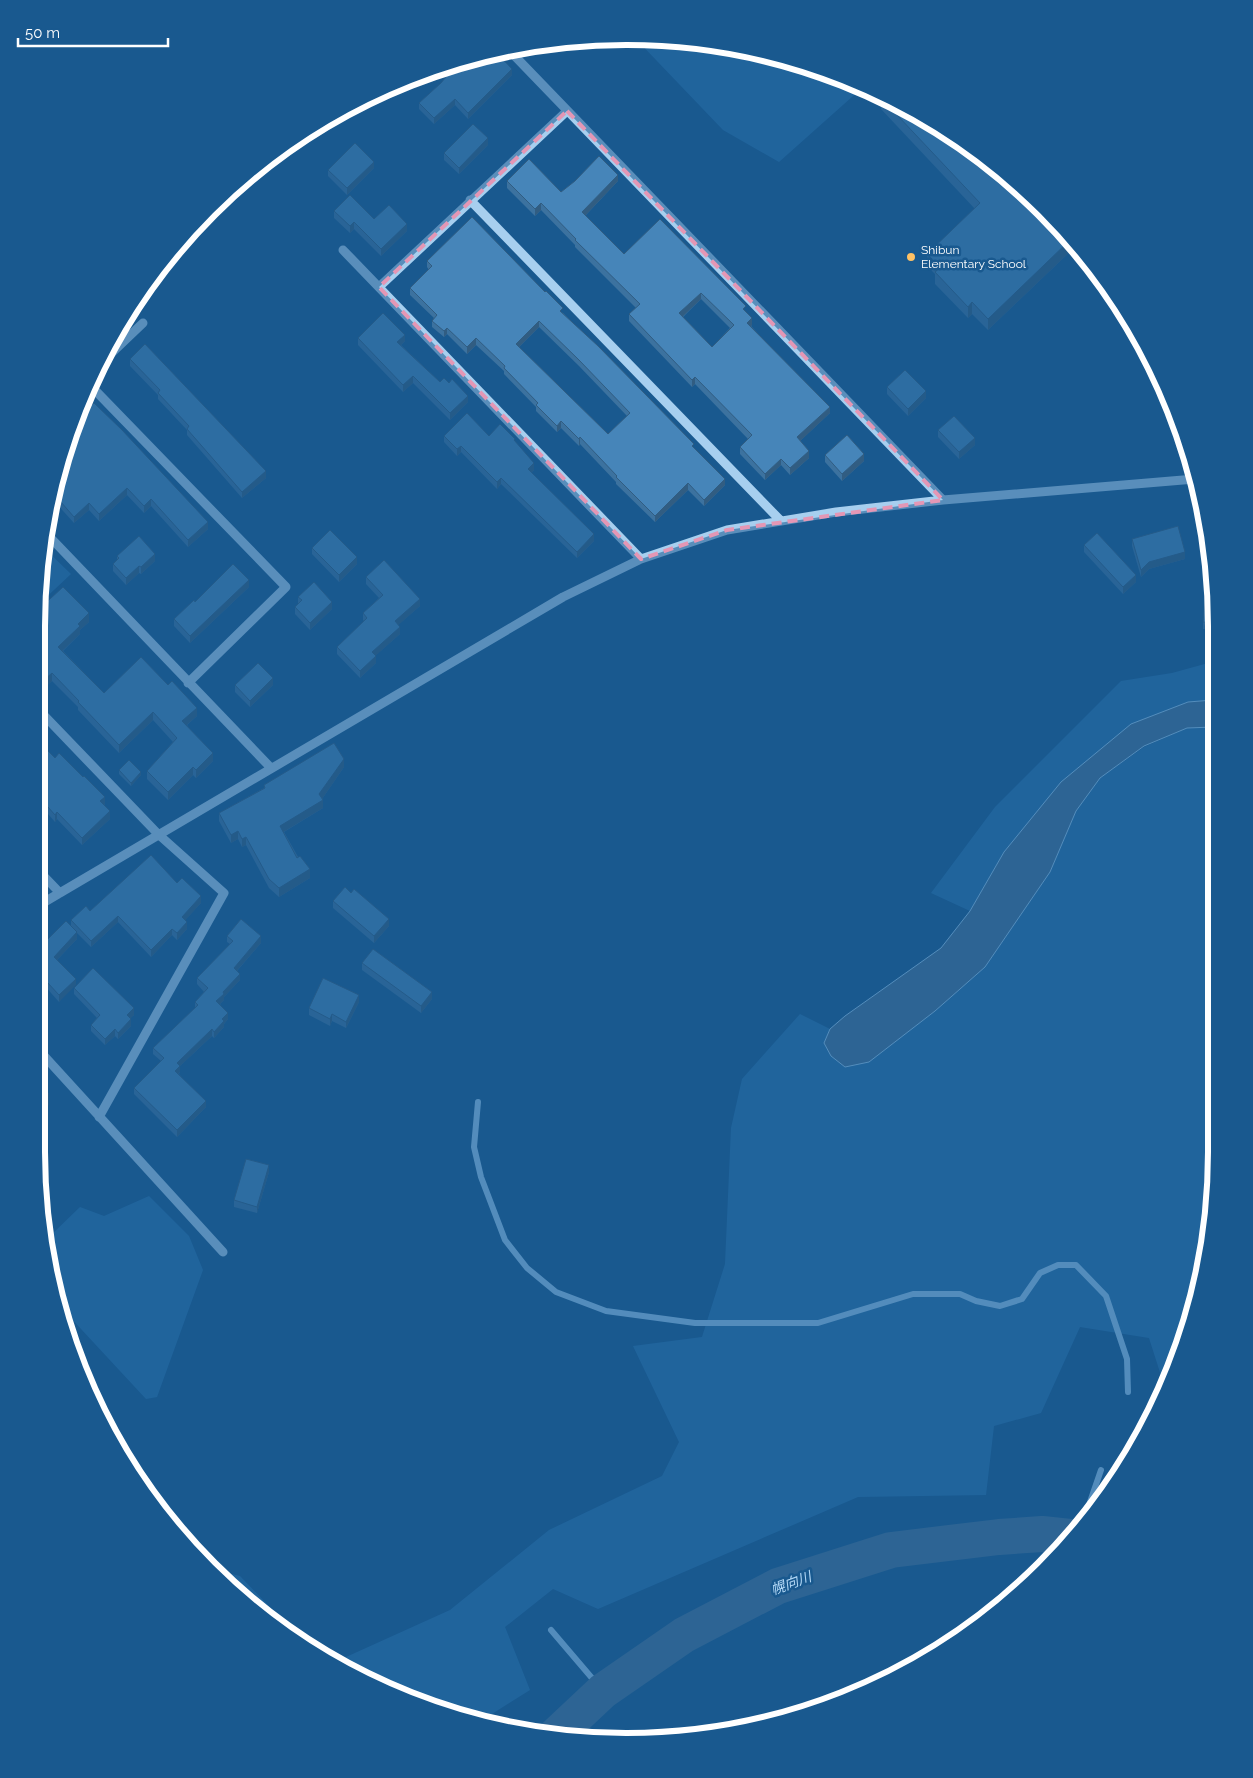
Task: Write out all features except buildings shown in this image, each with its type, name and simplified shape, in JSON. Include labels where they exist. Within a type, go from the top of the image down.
[{"type":"street","points":[[515,56],[942,500]]},
{"type":"street","points":[[379,287],[567,111]]},
{"type":"street","points":[[470,200],[780,520]]},
{"type":"street","points":[[344,250],[641,559]]},
{"type":"street","points":[[116,349],[143,323]]},
{"type":"street","points":[[95,390],[286,587],[188,683]]},
{"type":"street","points":[[45,901],[563,597],[641,559],[727,530],[780,520],[942,500],[1189,480]]},
{"type":"street","points":[[52,539],[188,683],[272,768]]},
{"type":"street","points":[[45,716],[158,834],[224,894],[99,1117]]},
{"type":"street","points":[[45,877],[60,893]]},
{"type":"street","points":[[45,1058],[223,1252]]},
{"type":"highlighted area","points":[[567,111],[943,500],[727,530],[641,559],[379,287]]},
{"type":"shaded area","points":[[642,45],[702,50],[740,56],[813,76],[857,93],[779,162],[723,130]]},
{"type":"shaded area","points":[[50,554],[71,574],[46,598]]},
{"type":"shaded area","points":[[1208,663],[1208,700],[1188,702],[1004,852],[970,911],[931,893],[995,807],[1121,681],[1172,673]]},
{"type":"shaded area","points":[[1208,700],[1208,727],[1187,728],[1144,746],[1100,778],[1076,811],[1050,872],[985,967],[935,1011],[869,1062],[845,1067],[831,1056],[824,1043],[830,1029],[845,1016],[941,948],[970,911],[1004,852],[1061,782],[1131,724],[1188,702]]},
{"type":"shaded area","points":[[1208,726],[1207,1190],[1197,1265],[1177,1338],[1162,1378],[1149,1338],[1080,1327],[1041,1413],[994,1426],[986,1495],[858,1497],[598,1609],[553,1589],[505,1627],[530,1690],[489,1716],[404,1689],[343,1659],[450,1610],[549,1530],[662,1476],[679,1442],[633,1346],[702,1337],[725,1264],[731,1128],[742,1079],[800,1014],[830,1029],[824,1043],[845,1067],[869,1061],[935,1011],[985,967],[1050,872],[1076,811],[1100,778],[1144,747],[1187,728]]},
{"type":"shaded area","points":[[149,1196],[189,1236],[203,1270],[157,1397],[146,1399],[69,1316],[65,1302],[51,1235],[80,1207],[104,1216]]},
{"type":"shaded area","points":[[225,1572],[240,1576],[282,1619]]},
{"type":"waterway","points":[[478,1102],[474,1147],[481,1177],[505,1240],[527,1268],[556,1292],[606,1311],[695,1323],[818,1323],[913,1294],[960,1294],[976,1301],[1000,1306],[1022,1299],[1040,1273],[1058,1265],[1076,1265],[1106,1296],[1127,1359],[1128,1392]]},
{"type":"waterway","points":[[1090,1502],[1101,1470]]},
{"type":"waterway","name":"幌向川","points":[[562,1729],[603,1691],[684,1635],[778,1586],[891,1550],[999,1537],[1042,1534],[1063,1536]]},
{"type":"waterway","points":[[551,1630],[603,1691]]},
{"type":"place","name":"Shibun Elementary School","points":[[911,257]]}]
